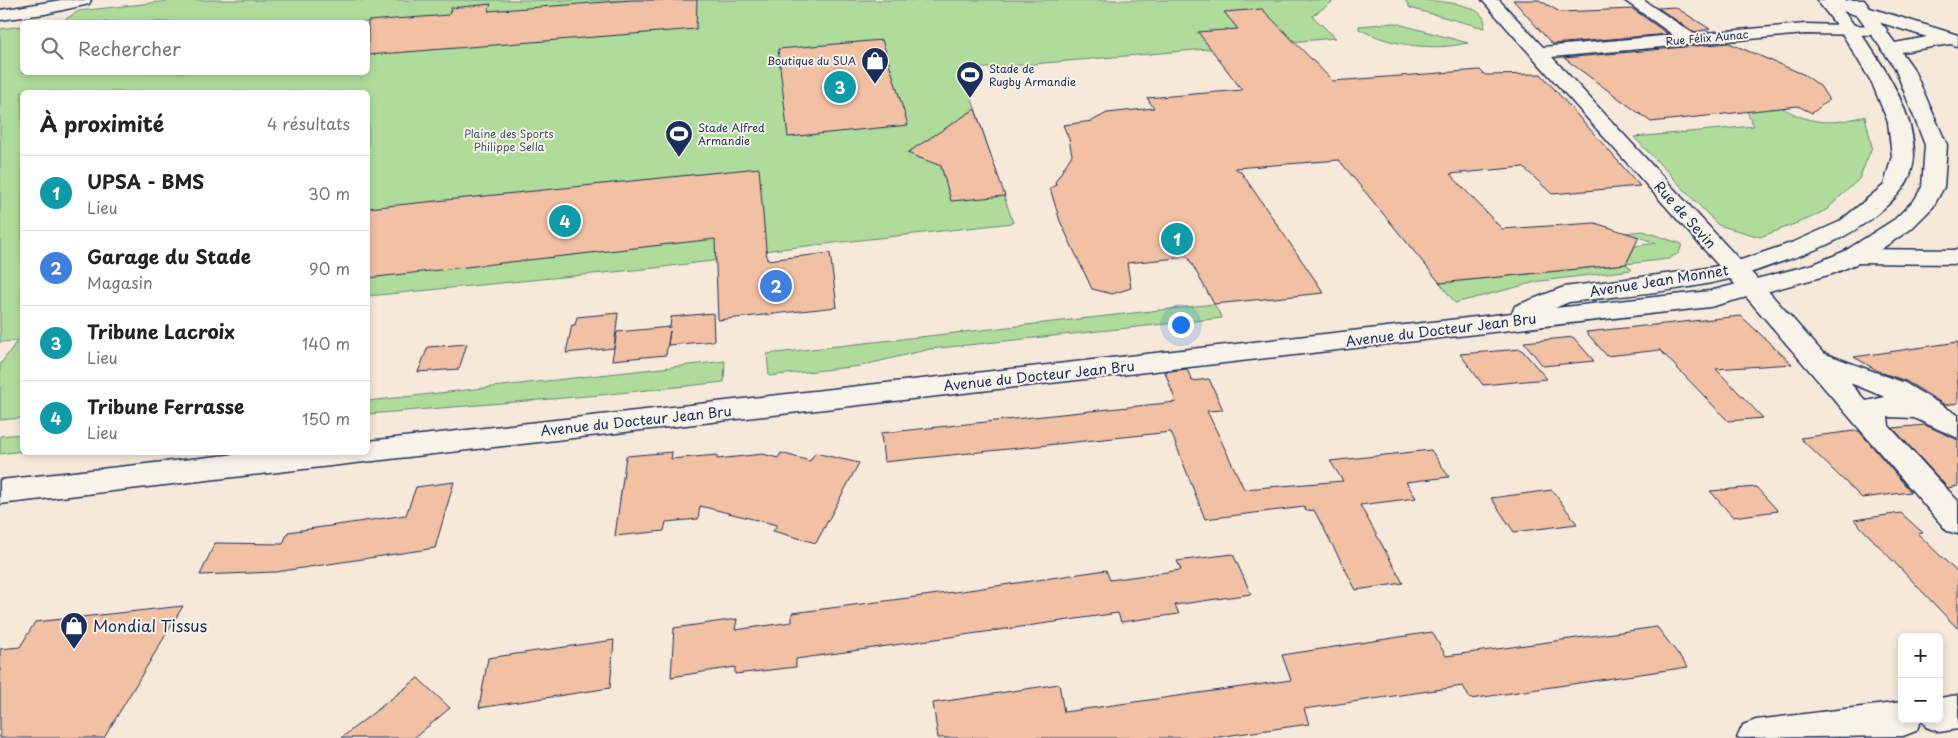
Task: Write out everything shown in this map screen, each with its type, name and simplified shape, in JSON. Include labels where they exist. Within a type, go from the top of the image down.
[{"type":"main road","points":[[0,15],[45,10],[82,0]]},
{"type":"main road","name":"Rue de Sevin","points":[[1490,0],[1743,278],[1813,360],[1958,522]]},
{"type":"main road","points":[[1632,0],[1690,40]]},
{"type":"main road","points":[[1826,0],[1860,6],[1958,42]]},
{"type":"main road","name":"Avenue Jean Monnet","points":[[1710,299],[1743,278],[1859,220],[1894,188],[1903,156],[1898,122],[1882,83],[1848,28],[1826,0]]},
{"type":"main road","name":"Avenue Jean Monnet","points":[[1498,324],[1564,295],[1689,279],[1743,278],[1823,269],[1854,256],[1903,224],[1925,202],[1933,186],[1936,145],[1904,68],[1860,6]]},
{"type":"main road","name":"Rue Félix Aunac","points":[[1537,53],[1806,29],[1848,28],[1878,30]]},
{"type":"main road","points":[[1890,49],[1917,43],[1958,42]]},
{"type":"main road","points":[[1854,256],[1958,257]]},
{"type":"main road","name":"Avenue du Docteur Jean Bru","points":[[370,452],[1710,299]]},
{"type":"main road","points":[[1813,360],[1895,390],[1948,422]]},
{"type":"main road","points":[[1874,429],[1874,409],[1886,406],[1906,406],[1948,422]]},
{"type":"main road","points":[[0,492],[332,455]]},
{"type":"main road","points":[[1943,714],[1958,712]]},
{"type":"main road","points":[[1756,738],[1898,720]]},
{"type":"green space","name":"Stade Alfred Armandie","points":[[178,0],[1335,0],[1312,16],[1336,38],[974,69],[976,77],[965,78],[1013,223],[762,251],[761,255],[654,268],[370,296],[370,90],[20,90],[20,418],[0,420],[0,365],[17,341],[0,342],[0,29],[20,26],[20,75],[370,75],[370,20],[64,20],[79,11]]},
{"type":"green space","points":[[1405,0],[1440,1],[1467,7],[1478,12],[1484,19],[1484,28],[1410,8]]},
{"type":"green space","points":[[1395,23],[1468,43],[1426,47],[1398,43],[1359,29],[1359,26]]},
{"type":"green space","points":[[1781,107],[1802,117],[1822,122],[1842,121],[1865,116],[1872,147],[1859,179],[1826,210],[1808,219],[1760,237],[1718,225],[1634,137],[1754,126],[1745,108]]},
{"type":"green space","points":[[1643,231],[1682,244],[1679,253],[1668,259],[1626,264],[1635,246],[1657,243],[1625,233]]},
{"type":"green space","points":[[1626,264],[1632,270],[1540,281],[1455,303],[1440,283]]},
{"type":"green space","points":[[1214,304],[1222,318],[930,349],[860,366],[769,376],[767,354]]},
{"type":"green space","points":[[725,361],[724,382],[600,395],[370,414],[370,401]]},
{"type":"green space","points":[[20,434],[20,451],[0,454],[0,436]]},
{"type":"building","points":[[632,0],[697,0],[696,29],[370,55],[370,21],[449,15],[451,8],[491,4],[488,11]]},
{"type":"building","points":[[1513,0],[1539,0],[1560,12],[1633,9],[1668,34],[1552,44]]},
{"type":"building","points":[[1675,7],[1710,29],[1694,32],[1658,8]]},
{"type":"building","points":[[1262,9],[1333,81],[1480,70],[1485,75],[1541,74],[1640,186],[1552,194],[1523,167],[1450,174],[1502,229],[1595,223],[1639,237],[1626,264],[1440,283],[1339,160],[1235,168],[1241,172],[1324,293],[1214,304],[1188,257],[1127,263],[1131,288],[1112,294],[1092,289],[1060,221],[1050,188],[1056,185],[1055,182],[1072,155],[1069,139],[1063,125],[1092,121],[1107,113],[1154,108],[1147,98],[1242,90],[1198,32],[1238,29],[1224,12]]},
{"type":"building","points":[[882,40],[908,125],[788,137],[778,49]]},
{"type":"building","points":[[1729,43],[1805,75],[1820,86],[1829,100],[1812,113],[1798,106],[1651,122],[1564,58]]},
{"type":"building","points":[[975,109],[1005,196],[951,201],[941,166],[907,153]]},
{"type":"building","points":[[759,168],[767,260],[830,253],[837,307],[718,320],[715,239],[370,278],[370,208]]},
{"type":"building","points":[[618,313],[614,348],[566,353],[572,325],[575,325],[577,317]]},
{"type":"building","points":[[713,313],[714,341],[668,345],[670,331],[666,355],[612,360],[617,332],[670,327],[671,317]]},
{"type":"building","points":[[1741,316],[1792,364],[1716,369],[1763,418],[1728,421],[1660,350],[1607,356],[1586,332]]},
{"type":"building","points":[[1573,337],[1594,361],[1543,366],[1524,342]]},
{"type":"building","points":[[1958,342],[1958,403],[1945,405],[1906,381],[1880,372],[1854,357]]},
{"type":"building","points":[[467,344],[459,369],[418,372],[428,347]]},
{"type":"building","points":[[1521,349],[1547,379],[1483,385],[1460,354]]},
{"type":"building","points":[[1187,369],[1192,381],[1209,379],[1223,410],[1207,411],[1244,489],[1343,481],[1330,461],[1431,450],[1449,477],[1406,482],[1416,498],[1360,505],[1403,583],[1356,590],[1314,510],[1306,511],[1304,507],[1205,519],[1171,432],[884,462],[881,433],[1176,402],[1165,372]]},
{"type":"building","points":[[1925,425],[1958,440],[1958,486],[1948,488],[1893,428]]},
{"type":"building","points":[[1859,431],[1911,492],[1862,498],[1800,438]]},
{"type":"building","points":[[672,452],[671,459],[717,455],[717,459],[763,454],[778,458],[781,453],[810,461],[815,453],[859,463],[816,543],[773,531],[777,525],[700,506],[698,519],[666,522],[664,531],[615,536],[626,456]]},
{"type":"building","points":[[454,482],[435,548],[276,572],[200,575],[215,543],[283,544],[288,532],[406,515],[416,487]]},
{"type":"building","points":[[1756,487],[1778,511],[1733,517],[1710,491]]},
{"type":"building","points":[[1552,490],[1577,524],[1514,532],[1491,498]]},
{"type":"building","points":[[1901,513],[1923,533],[1918,534],[1958,573],[1958,629],[1854,520]]},
{"type":"building","points":[[1233,554],[1251,594],[1175,605],[1179,614],[1121,622],[1118,613],[796,659],[796,667],[735,674],[735,667],[671,677],[674,628],[737,619],[735,630],[792,622],[792,613],[1106,570],[1110,580],[1181,570],[1177,561]]},
{"type":"building","points":[[183,606],[104,738],[0,738],[0,649],[20,647],[35,622]]},
{"type":"building","points":[[1657,627],[1688,667],[1470,699],[1463,686],[1304,709],[1309,724],[1211,738],[938,738],[933,703],[1059,684],[1064,712],[1291,680],[1282,655],[1432,632],[1446,656]]},
{"type":"building","points":[[614,640],[610,688],[479,708],[488,658]]},
{"type":"building","points":[[418,678],[450,708],[414,738],[341,738]]},
{"type":"place","name":"Boutique du SUA","points":[[875,85]]},
{"type":"place","name":"Tribune Lacroix","points":[[840,87]]},
{"type":"place","name":"Stade de Rugby Armandie","points":[[970,99]]},
{"type":"place","name":"Stade Alfred Armandie","points":[[679,158]]},
{"type":"place","name":"Tribune Ferrasse","points":[[565,221]]},
{"type":"place","name":"UPSA - BMS","points":[[1177,239]]},
{"type":"place","name":"Garage du Stade","points":[[776,286]]},
{"type":"place","name":"Mondial Tissus","points":[[74,650]]},
{"type":"park label","name":"Plaine des Sports Philippe Sella","points":[[509,140]]}]
